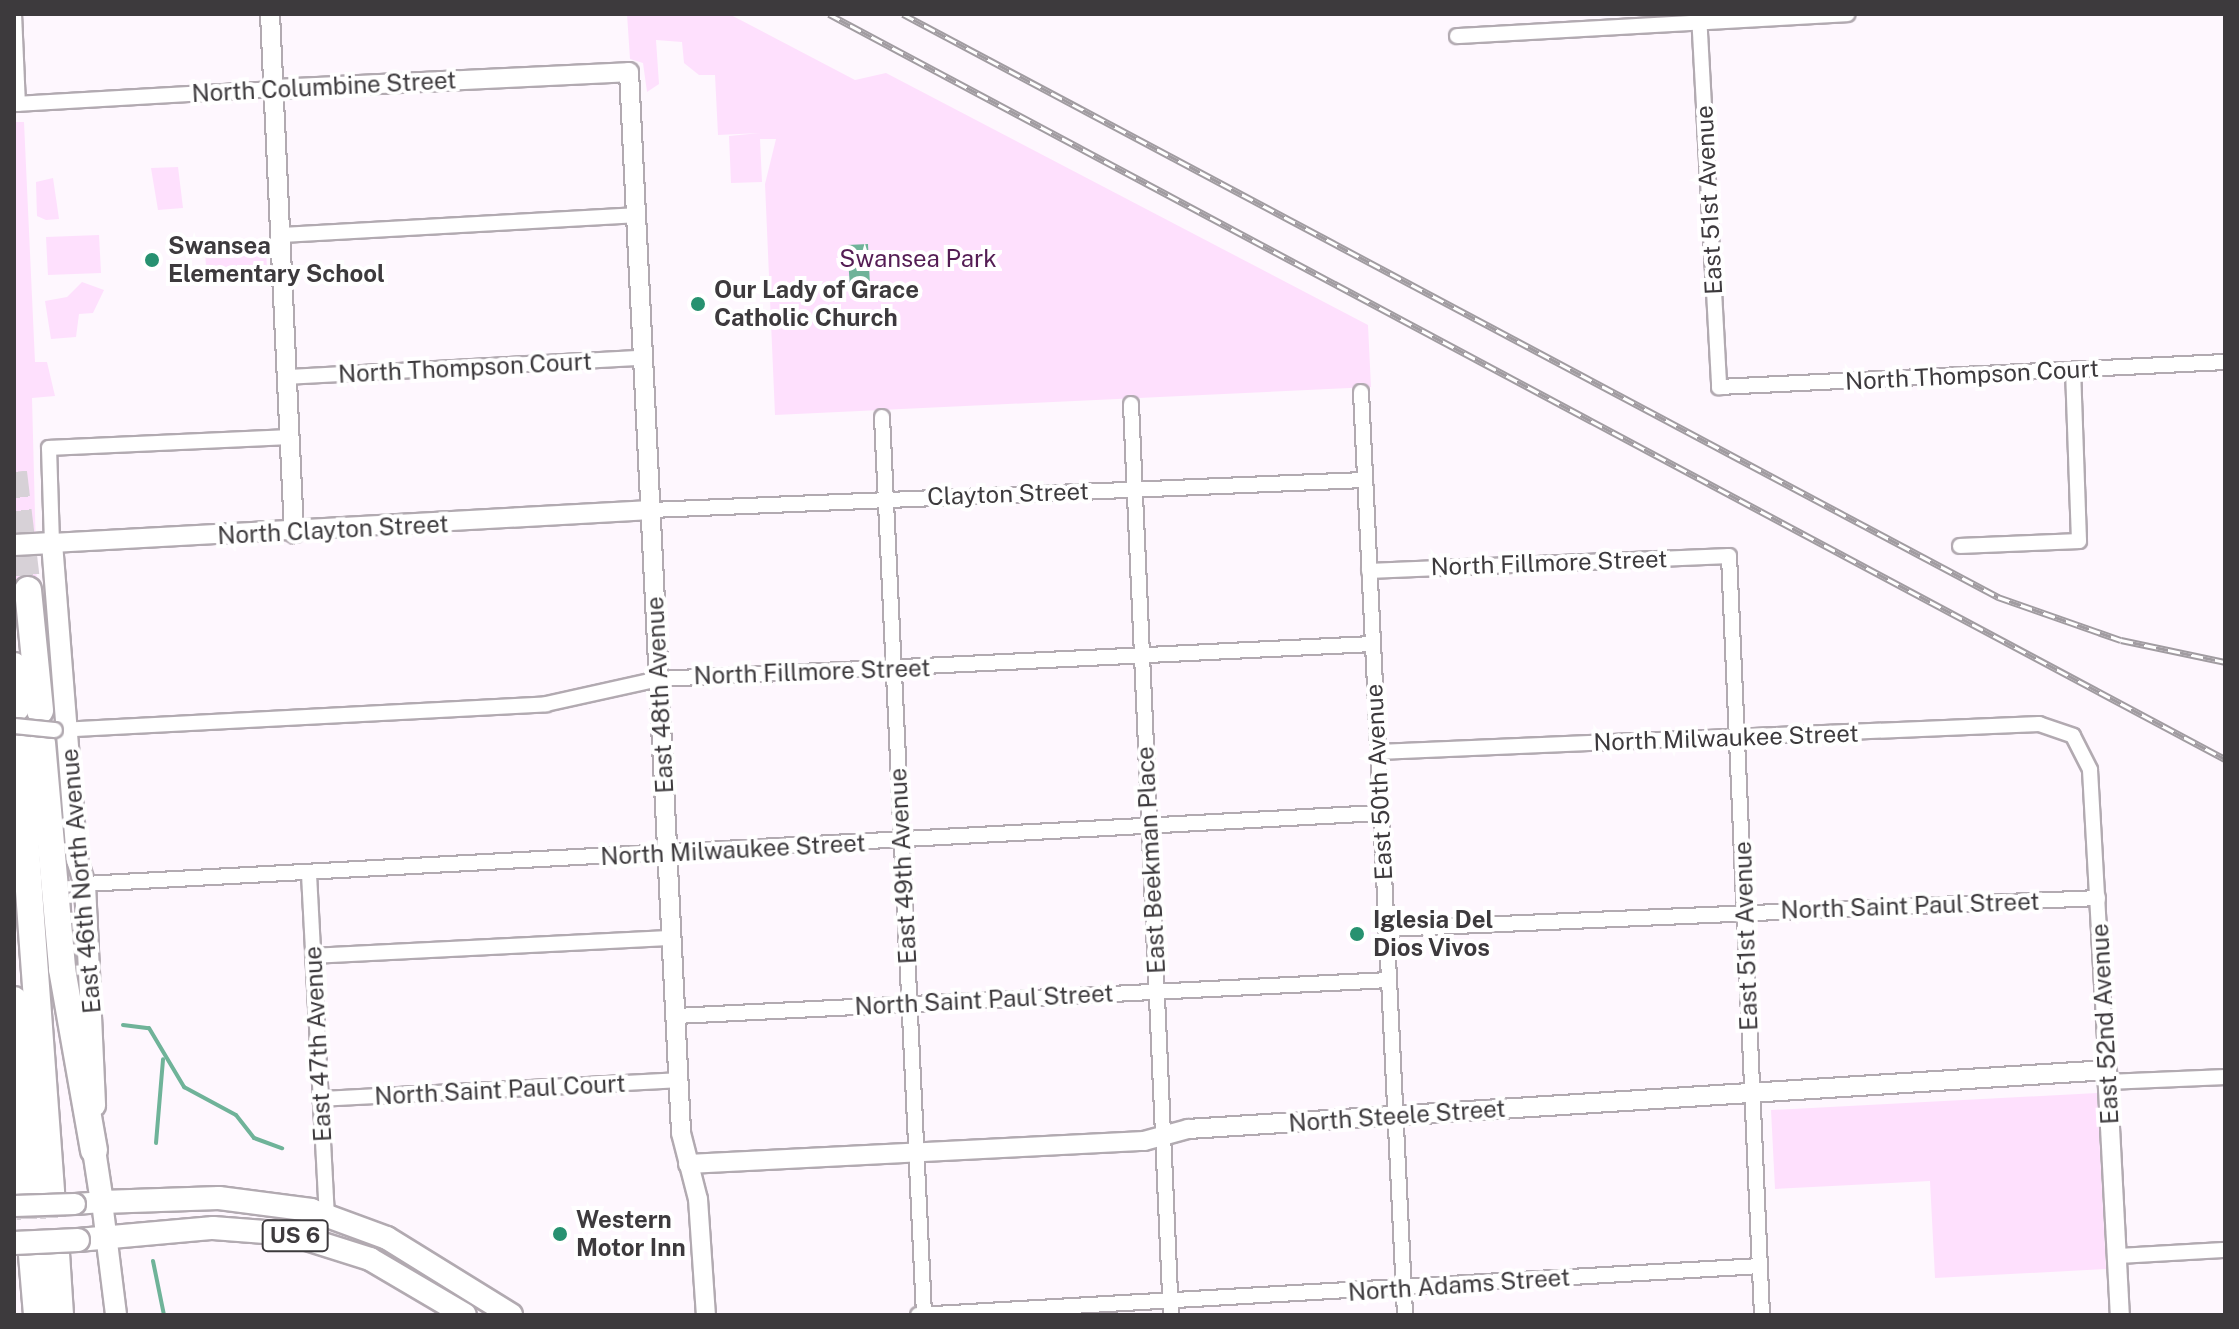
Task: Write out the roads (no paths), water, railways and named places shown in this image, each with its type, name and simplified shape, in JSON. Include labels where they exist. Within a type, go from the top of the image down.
[{"type":"highway","points":[[28,590],[36,727],[62,969],[94,1150]]},
{"type":"highway","points":[[14,666],[36,727],[31,1197]]},
{"type":"highway","points":[[14,1000],[31,1197]]},
{"type":"highway","name":"East 46th North Avenue","points":[[94,1150],[102,1202]]},
{"type":"highway","name":"US 6","points":[[102,1202],[219,1198],[327,1214],[406,1248],[511,1315]]},
{"type":"highway","name":"US 6","points":[[45,1248],[107,1238],[213,1228],[291,1234],[370,1259],[465,1315]]},
{"type":"highway","points":[[37,1315],[45,1248]]},
{"type":"highway","points":[[45,1248],[60,1315]]},
{"type":"main road","name":"North Clayton Street","points":[[14,545],[52,543]]},
{"type":"main road","name":"East 46th North Avenue","points":[[52,543],[36,727],[78,875],[85,884],[94,1150]]},
{"type":"main road","points":[[31,1197],[75,1204],[102,1202]]},
{"type":"main road","name":"East 46th North Avenue","points":[[102,1202],[116,1315]]},
{"type":"street","points":[[14,14],[16,104]]},
{"type":"street","points":[[270,14],[294,533]]},
{"type":"street","points":[[1457,36],[1699,18],[1847,14]]},
{"type":"street","name":"East 51st Avenue","points":[[1699,18],[1719,387]]},
{"type":"street","name":"North Columbine Street","points":[[16,104],[629,72]]},
{"type":"street","name":"East 48th Avenue","points":[[629,72],[679,1080],[688,1164],[699,1208],[706,1315]]},
{"type":"street","points":[[280,235],[636,215]]},
{"type":"street","name":"North Thompson Court","points":[[287,377],[643,358]]},
{"type":"street","name":"North Thompson Court","points":[[1719,387],[2225,362]]},
{"type":"street","points":[[1960,546],[2079,541],[2073,370]]},
{"type":"street","name":"East 50th Avenue","points":[[1361,392],[1405,1315]]},
{"type":"street","name":"East Beekman Place","points":[[1131,404],[1166,1135],[1171,1310]]},
{"type":"street","name":"East 49th Avenue","points":[[882,417],[922,1315]]},
{"type":"street","name":"East 46th North Avenue","points":[[52,543],[49,448],[289,437]]},
{"type":"street","name":"Clayton Street","points":[[651,510],[1365,480]]},
{"type":"street","name":"North Clayton Street","points":[[52,543],[294,533],[651,510]]},
{"type":"street","name":"East 51st Avenue","points":[[1729,556],[1762,1315]]},
{"type":"street","name":"North Fillmore Street","points":[[1369,571],[1729,556]]},
{"type":"street","name":"North Fillmore Street","points":[[36,727],[546,704],[659,679],[1373,644]]},
{"type":"street","name":"North Milwaukee Street","points":[[1378,752],[2039,724],[2073,736]]},
{"type":"street","name":"East 52nd Avenue","points":[[2073,736],[2090,770],[2120,1315]]},
{"type":"street","name":"North Milwaukee Street","points":[[85,884],[1381,813]]},
{"type":"street","name":"East 47th Avenue","points":[[309,874],[327,1214]]},
{"type":"street","name":"North Saint Paul Street","points":[[1386,929],[2098,898]]},
{"type":"street","points":[[313,956],[672,938]]},
{"type":"street","name":"North Saint Paul Street","points":[[676,1016],[1388,980]]},
{"type":"street","name":"North Steele Street","points":[[688,1164],[1166,1135],[1395,1116],[1752,1094],[2108,1076],[2225,1077]]},
{"type":"street","name":"North Saint Paul Court","points":[[320,1099],[679,1080]]},
{"type":"street","points":[[2117,1256],[2225,1250]]},
{"type":"street","name":"North Adams Street","points":[[922,1315],[1171,1310],[1403,1288],[1759,1266]]},
{"type":"waterway","points":[[123,1025],[149,1028],[184,1087],[236,1115],[254,1138],[282,1148]]},
{"type":"waterway","points":[[156,1143],[163,1059]]},
{"type":"waterway","points":[[153,1261],[164,1315]]},
{"type":"tunnel","points":[[14,472],[28,590]]},
{"type":"tunnel","points":[[51,1192],[56,1253]]},
{"type":"tunnel","points":[[28,1193],[32,1255]]},
{"type":"railway","points":[[829,14],[2225,759]]},
{"type":"railway","points":[[903,14],[1998,597],[2121,640],[2225,662]]},
{"type":"place","name":"Swansea Elementary School","points":[[152,260]]},
{"type":"place","name":"Our Lady of Grace Catholic Church","points":[[698,304]]},
{"type":"place","name":"Iglesia Del Dios Vivos","points":[[1357,934]]},
{"type":"place","name":"Western Motor Inn","points":[[560,1234]]},
{"type":"park label","name":"Swansea Park","points":[[918,259]]}]
